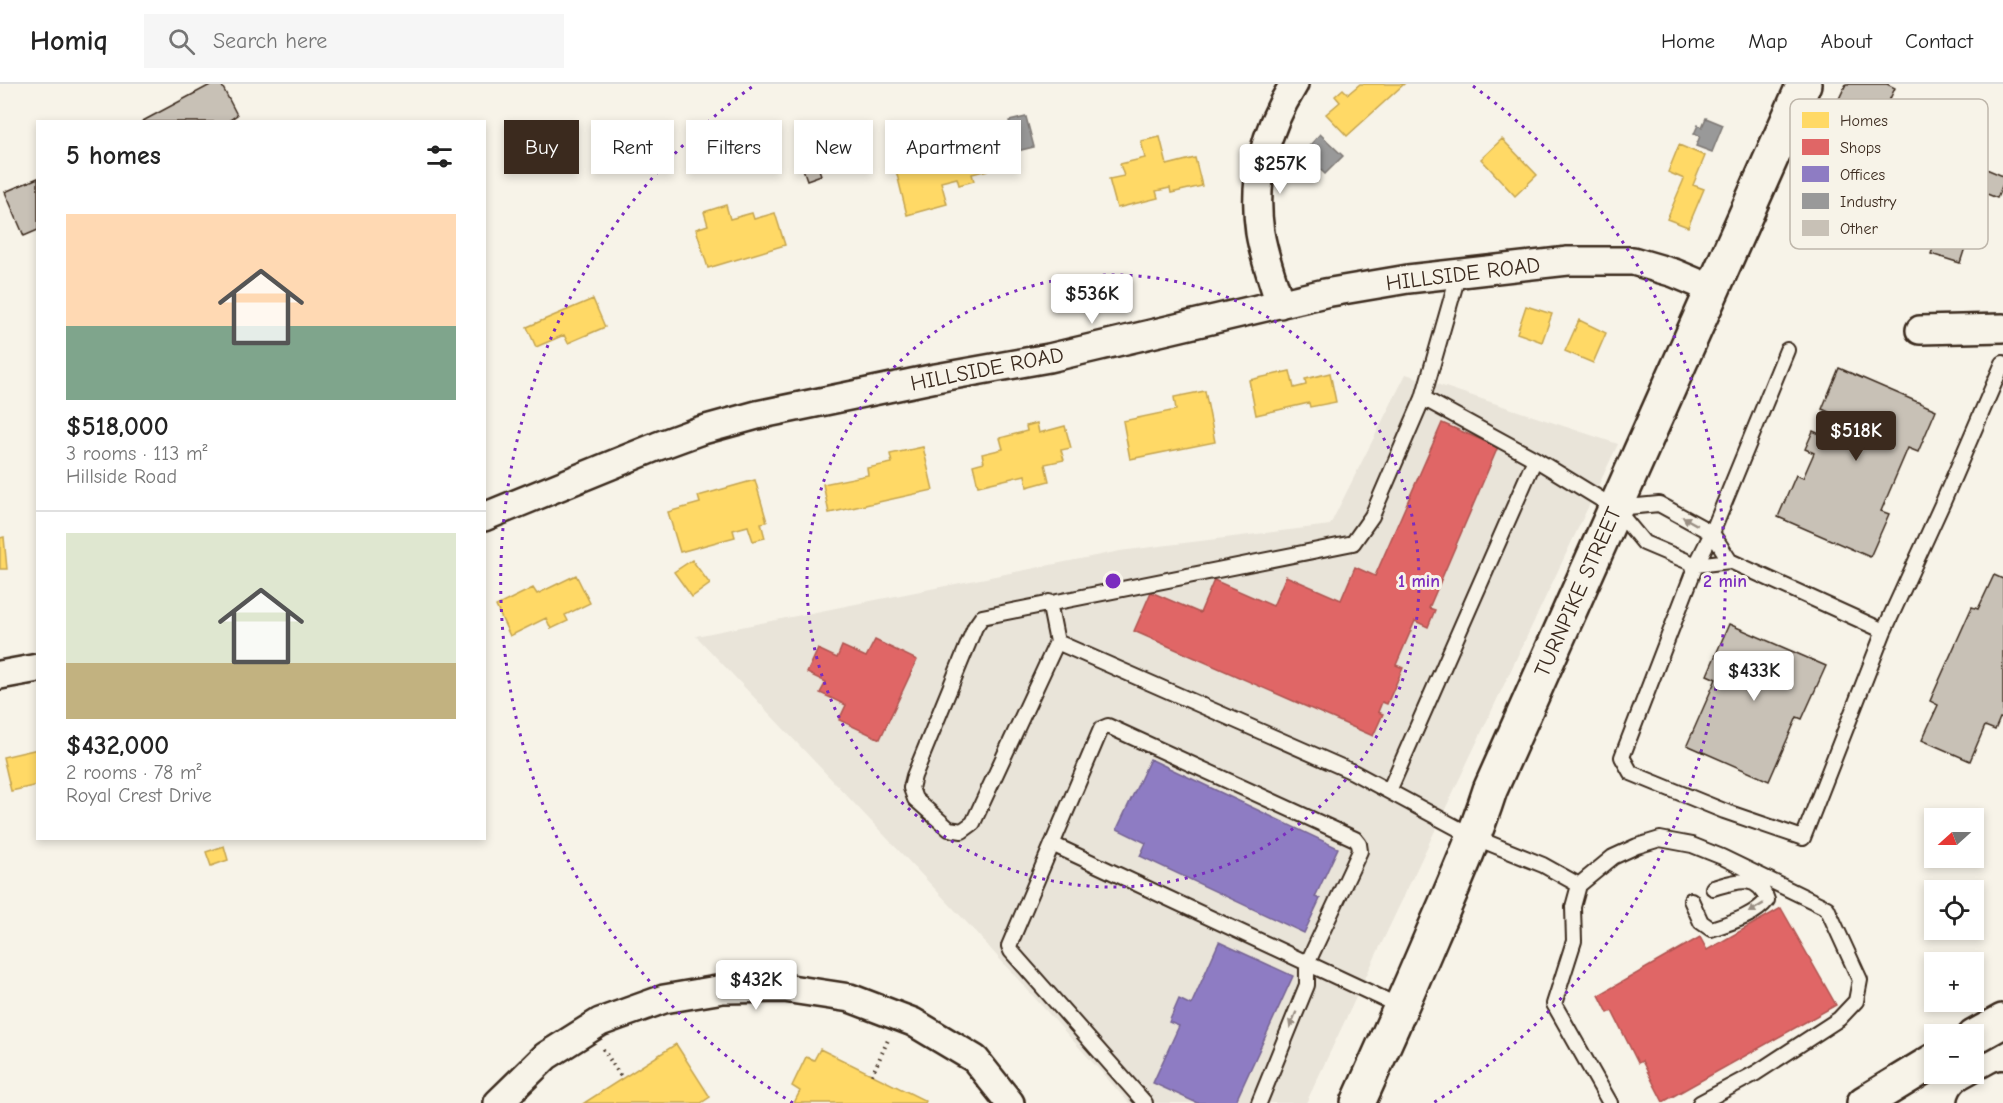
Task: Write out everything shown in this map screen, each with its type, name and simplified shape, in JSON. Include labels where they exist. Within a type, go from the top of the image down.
[{"type":"main road","name":"TURNPIKE STREET","points":[[1797,99],[1804,84]]},
{"type":"main road","name":"TURNPIKE STREET","points":[[1358,1103],[1402,1008],[1474,837],[1490,790],[1790,116]]},
{"type":"main road","points":[[1984,1031],[2003,1021]]},
{"type":"main road","points":[[1864,1103],[1924,1067]]},
{"type":"main road","points":[[1976,1103],[2003,1088]]},
{"type":"street","points":[[1280,304],[1261,234],[1257,194],[1260,164],[1269,136],[1283,101],[1294,84]]},
{"type":"street","name":"HILLSIDE ROAD","points":[[486,517],[658,446],[699,431],[747,418],[936,378],[1049,358],[1325,293],[1460,272],[1568,261],[1633,261],[1674,273],[1713,289]]},
{"type":"street","points":[[1920,330],[2003,328]]},
{"type":"street","points":[[0,675],[36,668]]},
{"type":"street","points":[[498,1103],[546,1056],[600,1022],[664,999],[723,989],[784,988],[850,998],[913,1022],[975,1059],[1010,1103]]},
{"type":"lane","points":[[1049,602],[1057,642],[973,823],[962,831],[949,829],[915,799],[911,788],[975,627],[982,617],[1049,602],[1353,543],[1372,516],[1423,398],[1460,272]]},
{"type":"lane","points":[[1787,350],[1712,533],[1696,565],[1622,757],[1631,773],[1724,811],[1803,838],[1884,631],[2003,363]]},
{"type":"lane","points":[[1423,398],[1535,459],[1615,508],[1644,543],[1696,565],[1730,561],[1884,631]]},
{"type":"lane","points":[[1389,792],[1535,459]]},
{"type":"lane","points":[[1615,508],[1659,504],[1712,533],[1730,561]]},
{"type":"lane","points":[[1057,642],[1353,772],[1474,837],[1543,865],[1579,885]]},
{"type":"lane","points":[[1145,1103],[1009,946],[1101,729],[1108,726],[1355,839],[1359,844],[1360,851],[1307,964],[1307,985],[1259,1103]]},
{"type":"lane","points":[[1610,1103],[1554,1004],[1574,941],[1573,907],[1579,885],[1613,857],[1636,846],[1660,839],[1692,845],[1722,857],[1827,908],[1860,980],[1856,1001],[1839,1019],[1756,1073],[1700,1103]]},
{"type":"lane","points":[[1052,844],[1402,1008]]},
{"type":"lane","points":[[1691,900],[1701,922],[1711,929],[1762,906],[1767,900],[1764,890],[1752,882],[1737,881],[1713,888]]},
{"type":"path","points":[[872,1075],[898,1016]]},
{"type":"path","points":[[590,1028],[622,1078]]},
{"type":"shaded area","points":[[1406,374],[1618,444],[1306,1103],[1129,1103],[971,927],[696,636],[1120,551],[1330,525]]},
{"type":"building: Homes","points":[[1360,84],[1404,84],[1347,136],[1326,114],[1340,102],[1335,96],[1343,89],[1348,94]]},
{"type":"building: Homes","points":[[1160,137],[1167,165],[1195,158],[1202,186],[1171,193],[1170,188],[1156,191],[1158,198],[1117,208],[1109,179],[1124,176],[1120,164],[1145,158],[1141,141]]},
{"type":"building: Homes","points":[[1502,139],[1537,175],[1515,196],[1481,159]]},
{"type":"building: Homes","points":[[1679,145],[1705,156],[1693,185],[1704,189],[1688,227],[1667,219],[1684,179],[1668,172]]},
{"type":"building: Homes","points":[[897,174],[972,174],[974,181],[959,185],[957,178],[941,182],[947,204],[907,215]]},
{"type":"building: Homes","points":[[726,205],[730,219],[752,213],[754,219],[775,213],[785,245],[708,268],[696,229],[708,225],[704,212]]},
{"type":"building: Homes","points":[[593,299],[605,327],[568,343],[564,335],[536,347],[527,327]]},
{"type":"building: Homes","points":[[1526,306],[1552,314],[1542,342],[1517,333]]},
{"type":"building: Homes","points":[[1579,320],[1606,333],[1593,363],[1565,351]]},
{"type":"building: Homes","points":[[1290,371],[1294,388],[1306,385],[1305,379],[1330,373],[1336,402],[1310,407],[1309,403],[1256,415],[1249,380]]},
{"type":"building: Homes","points":[[1205,391],[1215,442],[1130,459],[1123,421],[1176,410],[1174,397]]},
{"type":"building: Homes","points":[[1037,423],[1039,433],[1065,426],[1071,448],[1061,450],[1064,460],[1045,464],[1049,481],[1027,487],[1025,475],[978,486],[973,465],[984,462],[982,454],[1003,449],[1000,438],[1027,431],[1026,426]]},
{"type":"building: Homes","points":[[923,447],[933,490],[829,513],[823,484],[868,475],[867,468],[892,463],[890,454]]},
{"type":"building: Homes","points":[[755,480],[767,522],[761,523],[765,538],[753,541],[748,526],[733,530],[735,537],[680,552],[668,512],[700,503],[698,496]]},
{"type":"building: Homes","points":[[4,537],[7,569],[0,569],[0,538]]},
{"type":"building: Homes","points":[[692,560],[710,584],[692,597],[674,572]]},
{"type":"building: Homes","points":[[576,575],[590,603],[565,615],[568,621],[551,629],[546,618],[510,636],[496,606],[533,588],[537,594]]},
{"type":"building: Homes","points":[[36,749],[36,785],[11,791],[3,757]]},
{"type":"building: Homes","points":[[224,846],[228,860],[211,866],[206,852]]},
{"type":"building: Homes","points":[[676,1044],[710,1097],[701,1103],[584,1103]]},
{"type":"building: Homes","points":[[820,1049],[926,1101],[925,1103],[794,1103],[800,1091],[792,1086],[806,1057],[814,1060]]},
{"type":"building: Shops","points":[[1442,423],[1498,447],[1429,608],[1435,610],[1428,627],[1415,621],[1396,665],[1403,668],[1387,704],[1382,702],[1378,712],[1383,714],[1373,736],[1134,631],[1151,592],[1200,613],[1214,580],[1273,606],[1286,576],[1341,600],[1355,567],[1375,576]]},
{"type":"building: Shops","points":[[875,640],[917,660],[880,739],[839,720],[846,705],[820,693],[826,682],[807,673],[818,649],[837,658],[842,646],[866,657]]},
{"type":"building: Shops","points":[[1781,908],[1836,1005],[1663,1102],[1642,1061],[1638,1063],[1612,1011],[1608,1013],[1599,995],[1700,937],[1707,950]]},
{"type":"building: Offices","points":[[1150,759],[1338,848],[1315,897],[1320,899],[1304,933],[1140,856],[1146,843],[1117,829]]},
{"type":"building: Offices","points":[[1219,942],[1293,976],[1235,1103],[1197,1103],[1153,1083],[1179,1026],[1169,1022],[1179,999],[1191,1005]]},
{"type":"building: Industry","points":[[1026,117],[1034,147],[1021,150],[1021,120],[1013,120]]},
{"type":"building: Industry","points":[[1706,118],[1723,125],[1712,152],[1696,146],[1700,136],[1694,134],[1698,125],[1702,127]]},
{"type":"building: Industry","points":[[1320,134],[1343,156],[1325,174],[1303,153]]},
{"type":"building: Other","points":[[212,84],[221,84],[237,115],[230,120],[145,120]]},
{"type":"building: Other","points":[[1846,84],[1887,84],[1895,88],[1890,99],[1839,99]]},
{"type":"building: Other","points":[[1988,170],[2003,176],[2003,184],[1997,198],[1988,194]]},
{"type":"building: Other","points":[[805,174],[821,174],[821,175],[807,180]]},
{"type":"building: Other","points":[[36,179],[36,231],[24,236],[5,192]]},
{"type":"building: Other","points":[[1933,249],[1965,249],[1960,263],[1931,254]]},
{"type":"building: Other","points":[[1839,368],[1936,410],[1918,452],[1908,448],[1881,511],[1889,514],[1870,557],[1778,517],[1796,475],[1803,478],[1814,453],[1805,449],[1813,431],[1822,435],[1831,413],[1822,409]]},
{"type":"building: Other","points":[[1994,575],[2003,579],[2003,719],[2000,718],[1995,730],[1985,726],[1970,761],[1922,740],[1938,705],[1930,701],[1972,607],[1978,609]]},
{"type":"building: Other","points":[[1729,624],[1826,666],[1802,719],[1797,717],[1769,781],[1687,745],[1716,679],[1707,675]]}]
